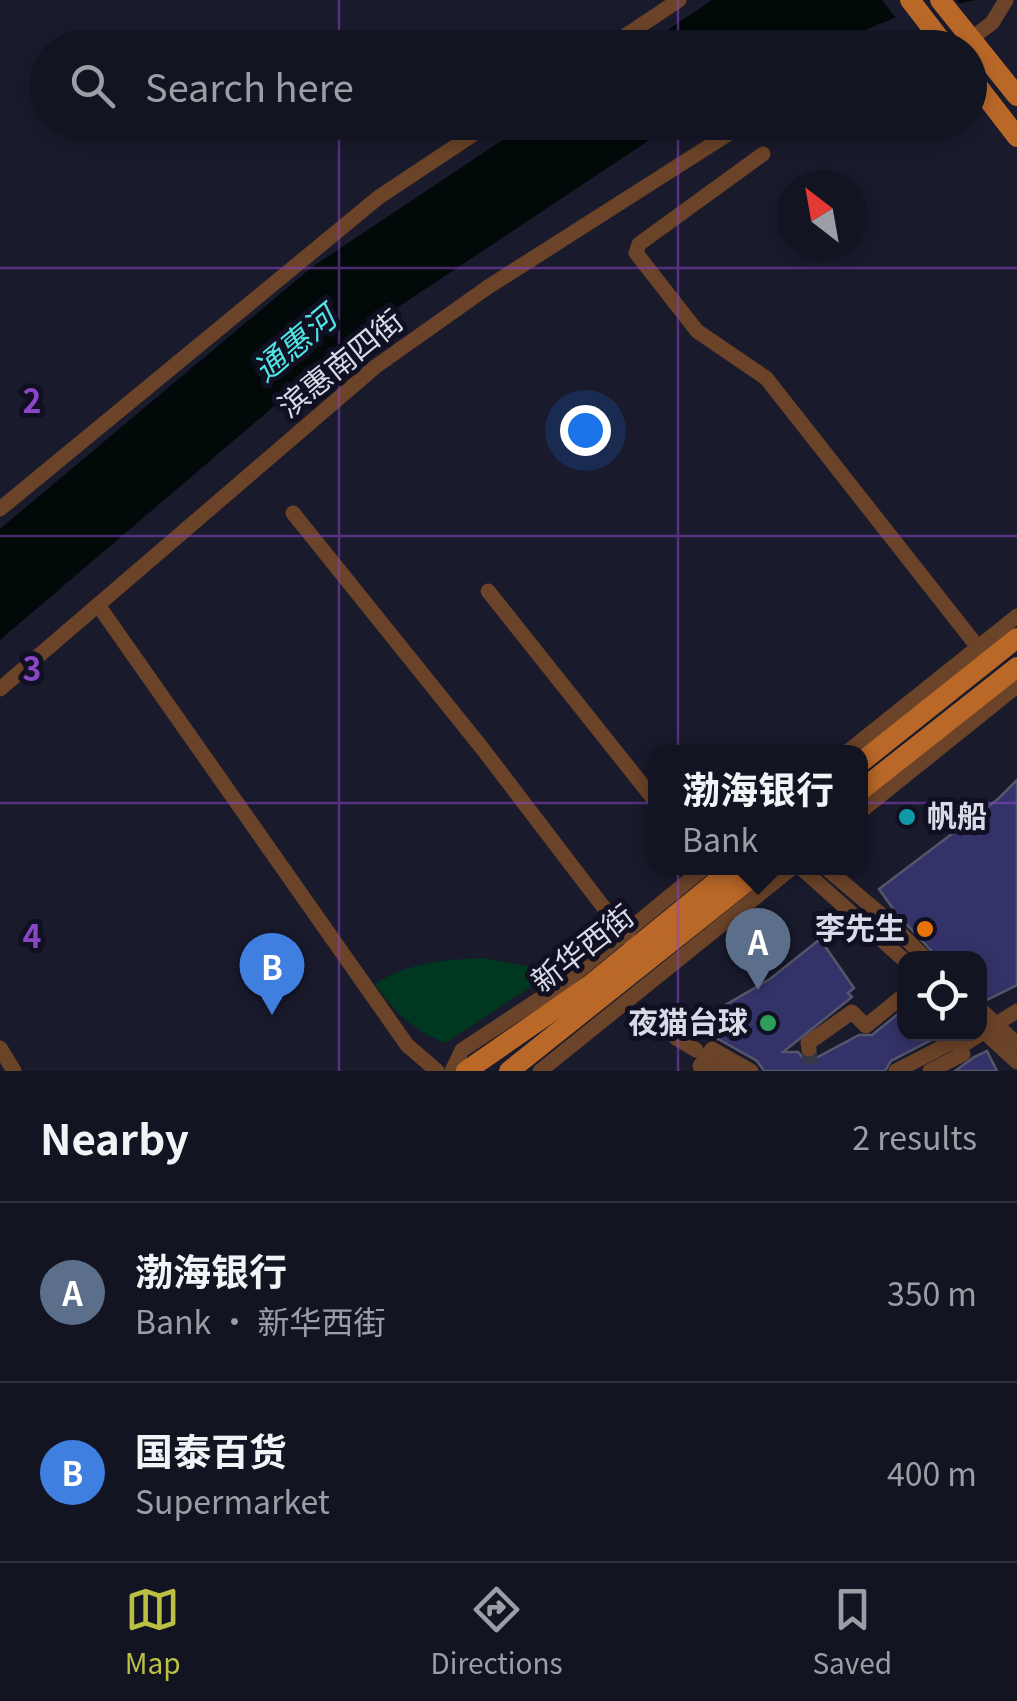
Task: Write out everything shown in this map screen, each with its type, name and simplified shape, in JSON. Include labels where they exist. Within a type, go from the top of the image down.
[{"type":"main road","points":[[910,0],[946,30]]},
{"type":"main road","points":[[940,0],[952,30]]},
{"type":"main road","points":[[987,68],[1017,96]]},
{"type":"main road","points":[[987,98],[1017,136]]},
{"type":"main road","points":[[868,756],[983,654],[1017,638]]},
{"type":"main road","points":[[868,785],[1017,667]]},
{"type":"main road","name":"新华西街","points":[[466,1071],[590,985],[630,940],[723,875]]},
{"type":"main road","name":"新华西街","points":[[508,1071],[755,875]]},
{"type":"street","points":[[634,30],[679,0]]},
{"type":"street","points":[[975,30],[992,23],[1006,0]]},
{"type":"street","points":[[0,508],[380,197],[465,140]]},
{"type":"street","name":"滨惠南四街","points":[[0,689],[375,367],[488,286],[719,140]]},
{"type":"street","points":[[763,154],[638,244],[636,252],[697,332],[766,378],[983,654]]},
{"type":"street","points":[[293,513],[630,940]]},
{"type":"street","points":[[488,591],[648,792]]},
{"type":"street","points":[[98,605],[407,1045],[437,1071]]},
{"type":"street","points":[[857,745],[983,654],[1017,616]]},
{"type":"street","points":[[868,806],[1017,686]]},
{"type":"street","points":[[452,1071],[462,1050],[630,940],[695,875]]},
{"type":"street","points":[[540,1071],[783,875]]},
{"type":"street","points":[[809,875],[897,954]]},
{"type":"street","points":[[834,875],[918,951]]},
{"type":"street","points":[[809,1049],[808,1043],[852,1012],[866,1026],[897,1001]]},
{"type":"street","points":[[953,1052],[1017,1011],[1017,1002]]},
{"type":"street","points":[[920,1071],[1017,1020]]},
{"type":"street","points":[[990,1031],[1017,1044]]},
{"type":"street","points":[[990,1031],[1017,1062]]},
{"type":"street","points":[[676,1038],[723,1066]]},
{"type":"street","points":[[899,1070],[956,1040],[953,1052]]},
{"type":"street","points":[[0,1048],[14,1071]]},
{"type":"street","points":[[930,1071],[963,1054],[953,1052]]},
{"type":"green space","points":[[482,958],[532,967],[543,979],[445,1043],[405,1019],[375,984],[414,967]]},
{"type":"water","points":[[712,0],[975,0],[894,18],[865,30],[668,30]]},
{"type":"water","name":"通惠河","points":[[502,140],[649,140],[362,331],[0,640],[0,529],[312,267]]},
{"type":"pier","points":[[882,0],[957,0],[963,8],[899,22]]},
{"type":"building","points":[[1017,780],[1017,985],[987,1000],[987,951],[931,951],[879,889],[998,799]]},
{"type":"building","points":[[820,939],[854,988],[848,993],[852,997],[783,1052],[798,1052],[804,1059],[812,1060],[859,1035],[872,1035],[897,1015],[897,1041],[929,1041],[891,1061],[885,1071],[764,1071],[757,1061],[709,1038],[717,1029],[710,1014],[770,979]]},
{"type":"building","points":[[987,1051],[997,1071],[955,1071],[974,1057]]},
{"type":"tunnel","points":[[809,1049],[811,1071]]},
{"type":"place","name":"帆船","points":[[907,817]]},
{"type":"place","name":"李先生","points":[[925,929]]},
{"type":"place","name":"渤海银行","points":[[758,990]]},
{"type":"place","name":"国泰百货","points":[[272,1015]]},
{"type":"place","name":"夜猫台球","points":[[768,1023]]}]
